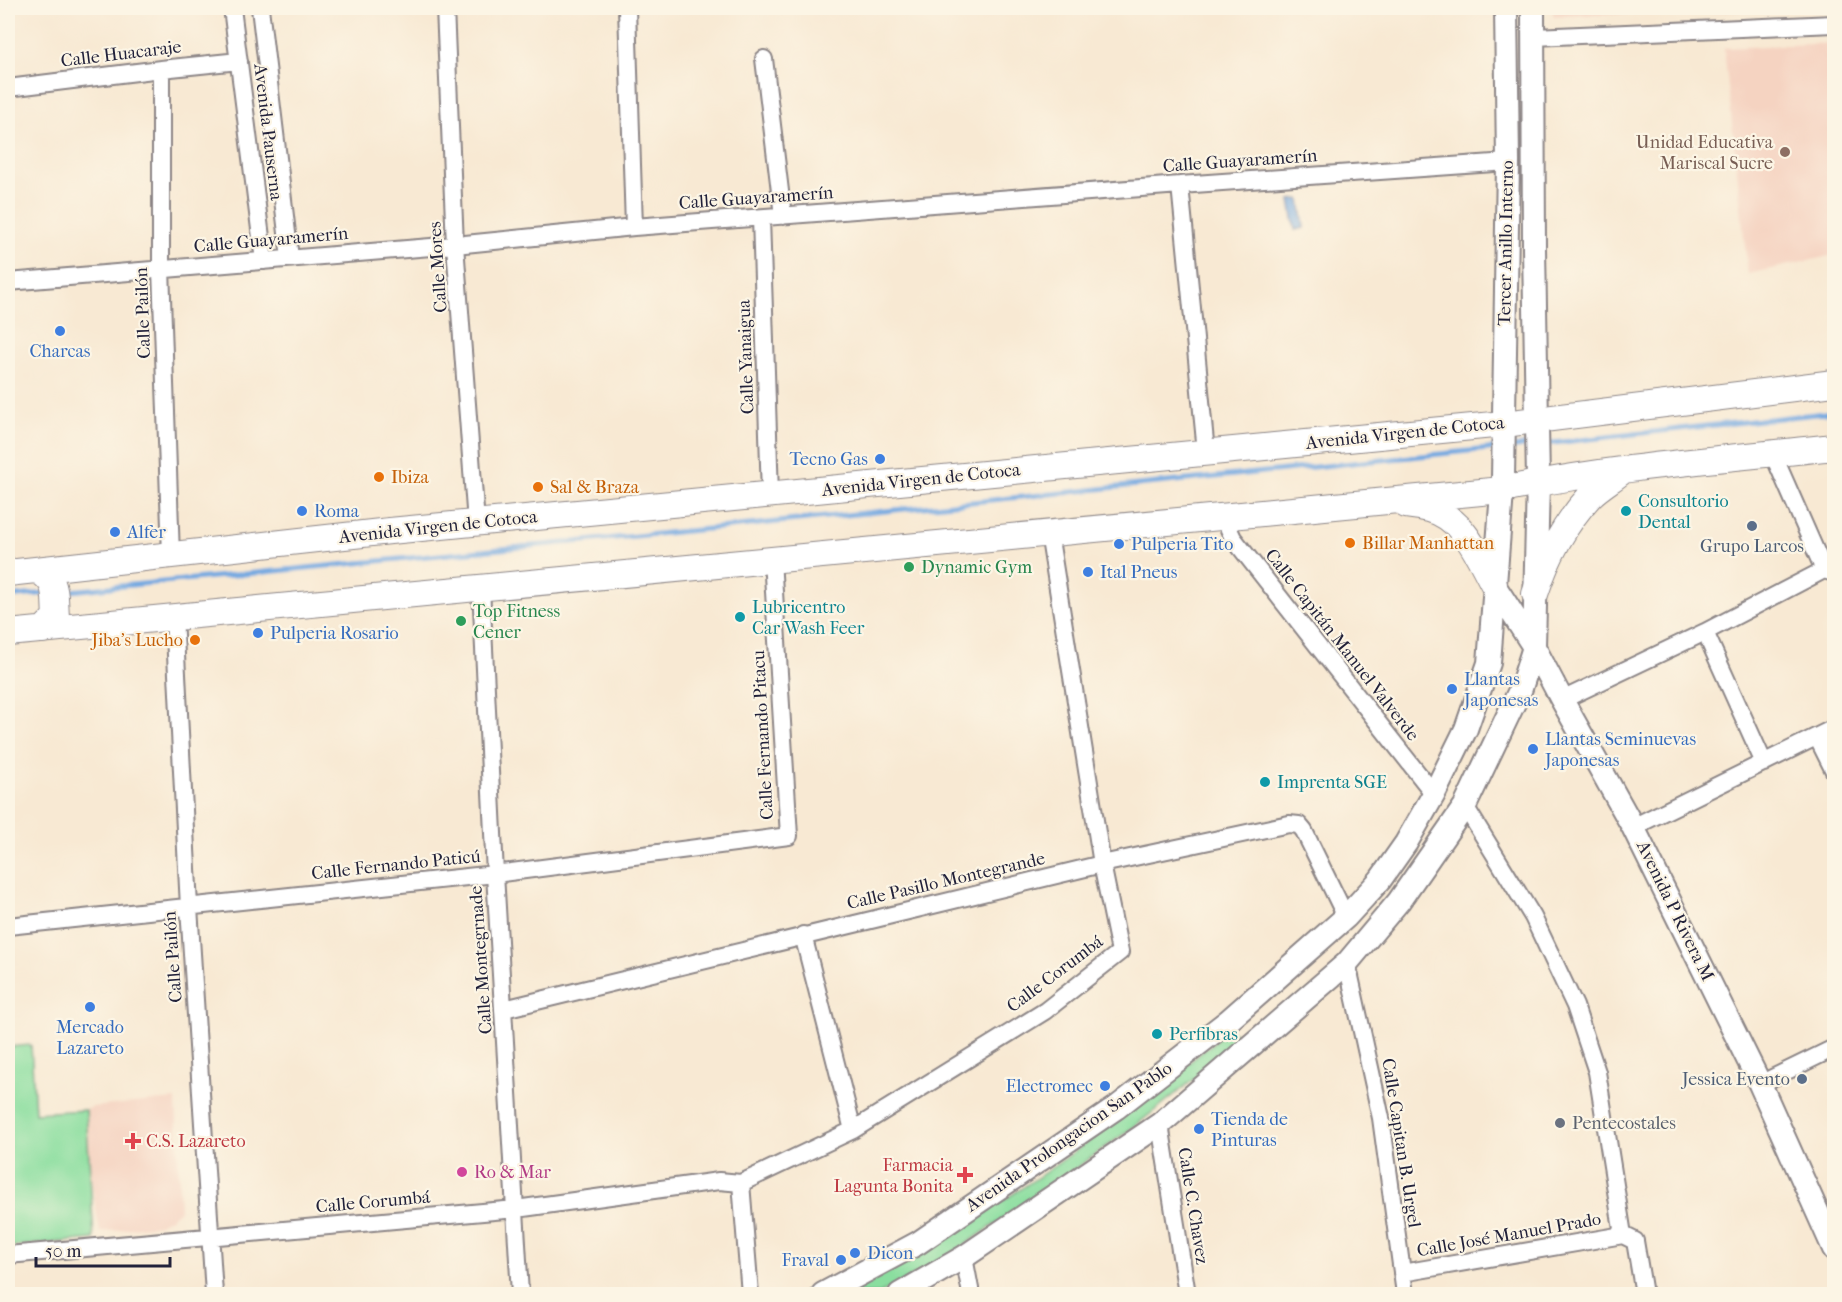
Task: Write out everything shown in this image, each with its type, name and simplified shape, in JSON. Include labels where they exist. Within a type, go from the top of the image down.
[{"type":"main road","name":"Tercer Anillo Interno","points":[[1503,484],[1508,162],[1506,8]]},
{"type":"main road","points":[[1520,8],[1522,31],[1534,37]]},
{"type":"main road","name":"Tercer Anillo Interno","points":[[1533,8],[1538,479]]},
{"type":"main road","points":[[1508,162],[1520,165],[1522,171],[1522,275],[1525,290],[1535,314]]},
{"type":"main road","name":"Avenida Virgen de Cotoca","points":[[8,573],[59,575],[171,556],[476,523],[1206,452],[1504,427],[1834,383]]},
{"type":"main road","points":[[8,633],[64,622],[174,616],[1379,501],[1538,479],[1834,447]]},
{"type":"main road","points":[[1535,594],[1544,565],[1567,524],[1592,494],[1624,470]]},
{"type":"main road","name":"Avenida Prolongacion San Pablo","points":[[900,1294],[964,1257],[1160,1124],[1347,963],[1399,901],[1465,806],[1521,688],[1534,647],[1538,479]]},
{"type":"main road","name":"Avenida Prolongacion San Pablo","points":[[823,1294],[918,1243],[1116,1108],[1228,1021],[1346,917],[1380,880],[1406,843],[1434,794],[1466,729],[1489,663],[1503,484]]},
{"type":"main road","points":[[1379,501],[1431,509],[1452,519],[1465,534],[1494,585]]},
{"type":"main road","points":[[59,575],[64,622]]},
{"type":"main road","name":"Avenida P Rivera M","points":[[1494,585],[1534,647],[1634,827],[1760,1084],[1834,1249]]},
{"type":"main road","points":[[1252,1000],[1252,1010],[1256,1018],[1264,1024],[1273,1025]]},
{"type":"main road","points":[[1228,1021],[1237,1023],[1244,1029],[1249,1046]]},
{"type":"street","name":"Avenida Pauserna","points":[[232,8],[264,261]]},
{"type":"street","name":"Avenida Pauserna","points":[[260,8],[290,258]]},
{"type":"street","name":"Calle Mores","points":[[445,8],[455,244],[476,523]]},
{"type":"street","points":[[627,8],[634,226]]},
{"type":"street","points":[[1534,37],[1834,24]]},
{"type":"street","points":[[764,59],[783,216]]},
{"type":"street","name":"Calle Huacaraje","points":[[8,88],[240,61]]},
{"type":"street","name":"Calle Pailón","points":[[161,69],[161,268],[171,556]]},
{"type":"street","name":"Calle Guayaramerín","points":[[8,282],[455,244],[634,226],[1508,162]]},
{"type":"street","points":[[1180,185],[1206,452]]},
{"type":"street","name":"Calle Yanaigua","points":[[761,218],[770,495]]},
{"type":"street","points":[[1562,700],[1829,572],[1773,454]]},
{"type":"street","name":"Calle Capitán Manuel Valverde","points":[[1226,516],[1227,527],[1233,538],[1434,794]]},
{"type":"street","name":"Calle Corumbá","points":[[8,1255],[516,1209],[719,1181],[741,1183],[853,1130],[1044,1011],[1120,952],[1102,864],[1049,533]]},
{"type":"street","name":"Calle Fernando Pitacu","points":[[772,559],[789,836]]},
{"type":"street","name":"Calle Montegrnade","points":[[481,587],[495,874],[520,1294]]},
{"type":"street","name":"Calle Pailón","points":[[174,616],[189,907],[214,1294]]},
{"type":"street","points":[[1705,632],[1764,763]]},
{"type":"street","points":[[1634,827],[1834,728]]},
{"type":"street","points":[[1817,737],[1834,771]]},
{"type":"street","points":[[1465,806],[1533,916],[1575,1006],[1597,1072],[1623,1235],[1635,1241],[1644,1294]]},
{"type":"street","name":"Calle Pasillo Montegrande","points":[[504,1009],[1102,864],[1289,824],[1299,825],[1304,831],[1346,917]]},
{"type":"street","name":"Calle Fernando Paticú","points":[[8,926],[495,874],[789,836]]},
{"type":"street","points":[[803,935],[853,1130]]},
{"type":"street","name":"Calle Capitan B. Urgel","points":[[1347,963],[1381,1118],[1405,1294]]},
{"type":"street","points":[[1760,1084],[1834,1048]]},
{"type":"street","name":"Calle C. Chavez","points":[[1160,1124],[1187,1294]]},
{"type":"street","points":[[741,1183],[750,1294]]},
{"type":"street","name":"Calle José Manuel Prado","points":[[1402,1273],[1623,1235]]},
{"type":"street","points":[[964,1257],[971,1294]]},
{"type":"shaded area","points":[[1553,8],[1834,8],[1834,9],[1553,16]]},
{"type":"shaded area","name":"Unidad Educativa Mariscal Sucre","points":[[1834,43],[1834,255],[1748,274],[1724,48]]},
{"type":"shaded area","name":"C.S. Lazareto","points":[[176,1099],[180,1210],[157,1225],[100,1232],[90,1173],[86,1110],[92,1107]]},
{"type":"green space","points":[[1228,1031],[1238,1034],[1237,1045],[1135,1126],[1054,1184],[947,1257],[880,1294],[847,1294],[964,1225],[1050,1169]]},
{"type":"green space","points":[[31,1045],[35,1113],[86,1110],[94,1239],[8,1247],[8,1047]]},
{"type":"water","points":[[1300,199],[1304,228],[1295,230],[1290,200]]},
{"type":"waterway","points":[[1544,444],[1834,412]]},
{"type":"waterway","points":[[1508,448],[1531,445]]},
{"type":"waterway","points":[[60,592],[739,526],[1498,448]]},
{"type":"waterway","points":[[8,597],[48,593]]},
{"type":"place","name":"Unidad Educativa Mariscal Sucre","points":[[1785,152]]},
{"type":"place","name":"Charcas","points":[[60,331]]},
{"type":"place","name":"Tecno Gas","points":[[880,459]]},
{"type":"place","name":"Ibiza","points":[[379,477]]},
{"type":"place","name":"Sal & Braza","points":[[538,487]]},
{"type":"place","name":"Roma","points":[[302,511]]},
{"type":"place","name":"Consultorio Dental","points":[[1626,511]]},
{"type":"place","name":"Grupo Larcos","points":[[1752,526]]},
{"type":"place","name":"Alfer","points":[[115,532]]},
{"type":"place","name":"Billar Manhattan","points":[[1350,543]]},
{"type":"place","name":"Pulperia Tito","points":[[1119,544]]},
{"type":"place","name":"Dynamic Gym","points":[[909,567]]},
{"type":"place","name":"Ital Pneus","points":[[1088,572]]},
{"type":"place","name":"Lubricentro Car Wash Feer","points":[[740,617]]},
{"type":"place","name":"Top Fitness Cener","points":[[461,621]]},
{"type":"place","name":"Pulperia Rosario","points":[[258,633]]},
{"type":"place","name":"Jiba's Lucho","points":[[195,640]]},
{"type":"place","name":"Llantas Japonesas","points":[[1452,689]]},
{"type":"place","name":"Llantas Seminuevas Japonesas","points":[[1533,749]]},
{"type":"place","name":"Imprenta SGE","points":[[1265,782]]},
{"type":"place","name":"Mercado Lazareto","points":[[90,1007]]},
{"type":"place","name":"Perfibras","points":[[1157,1034]]},
{"type":"place","name":"Jessica Evento","points":[[1802,1079]]},
{"type":"place","name":"Electromec","points":[[1105,1086]]},
{"type":"place","name":"Pentecostales","points":[[1560,1123]]},
{"type":"place","name":"Tienda de Pinturas","points":[[1199,1129]]},
{"type":"place","name":"C.S. Lazareto","points":[[133,1141]]},
{"type":"place","name":"Ro & Mar","points":[[462,1172]]},
{"type":"place","name":"Farmacia Lagunta Bonita","points":[[965,1175]]},
{"type":"place","name":"Dicon","points":[[855,1253]]},
{"type":"place","name":"Fraval","points":[[841,1260]]}]
